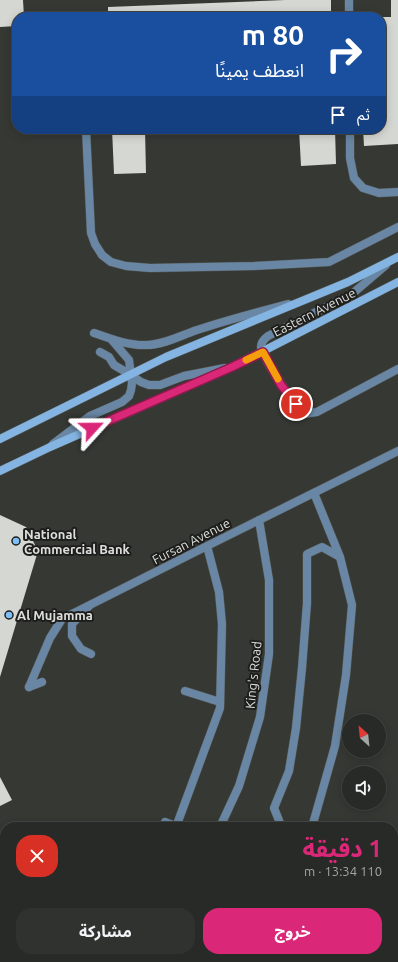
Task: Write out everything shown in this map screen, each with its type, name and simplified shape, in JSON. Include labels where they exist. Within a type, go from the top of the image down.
[{"type":"main road","name":"Eastern Avenue","points":[[0,439],[166,358],[348,282],[396,258]]},
{"type":"main road","name":"Eastern Avenue","points":[[0,471],[50,447],[232,367],[398,282]]},
{"type":"street","points":[[349,0],[349,12]]},
{"type":"street","points":[[86,134],[91,233],[95,244],[102,255],[111,262],[126,266],[150,268],[254,266],[329,262],[398,227]]},
{"type":"street","points":[[350,134],[350,158],[354,178],[363,188],[379,193],[398,192]]},
{"type":"street","points":[[396,258],[352,294],[268,336],[264,339],[261,347],[281,385],[303,414],[317,412],[398,369]]},
{"type":"street","points":[[94,333],[125,343],[148,346],[162,343],[242,316],[306,299]]},
{"type":"street","points":[[50,447],[90,416],[122,402],[129,396],[131,390],[131,375],[129,360],[111,338]]},
{"type":"street","points":[[100,352],[109,357],[114,365],[141,382],[149,385],[160,385],[184,376],[232,367]]},
{"type":"street","name":"Fursan Avenue","points":[[42,682],[29,687],[50,638],[62,619],[398,451]]},
{"type":"street","points":[[313,822],[335,746],[346,675],[352,605],[340,557],[314,493]]},
{"type":"street","name":"King's Road","points":[[222,822],[239,786],[260,717],[269,654],[270,580],[259,520]]},
{"type":"street","points":[[178,822],[220,708],[222,624],[219,592],[207,546]]},
{"type":"street","points":[[279,822],[274,808],[290,771],[296,728],[308,603],[307,554],[322,547],[340,557]]},
{"type":"street","points":[[89,606],[72,624],[72,636],[81,649],[90,654]]},
{"type":"street","points":[[185,691],[220,702]]},
{"type":"building","points":[[0,0],[23,0],[24,12],[12,12],[12,26],[0,27]]},
{"type":"building","points":[[285,0],[331,0],[331,12],[108,12],[108,7]]},
{"type":"building","points":[[391,0],[398,0],[398,144],[364,146],[363,134],[386,134],[386,17],[391,17]]},
{"type":"building","points":[[112,134],[145,134],[146,173],[114,174]]},
{"type":"building","points":[[299,134],[335,134],[336,164],[301,166]]},
{"type":"building","name":"Al Mujamma","points":[[0,515],[26,527],[38,551],[0,677]]},
{"type":"building","points":[[0,777],[12,800],[0,806]]},
{"type":"slow traffic","points":[[246,360],[263,352],[278,379]]},
{"type":"place","name":"National Commercial Bank","points":[[16,541]]},
{"type":"place","name":"Al Mujamma","points":[[9,615]]},
{"type":"route","points":[[92,428],[263,352],[281,385],[296,404]]}]
